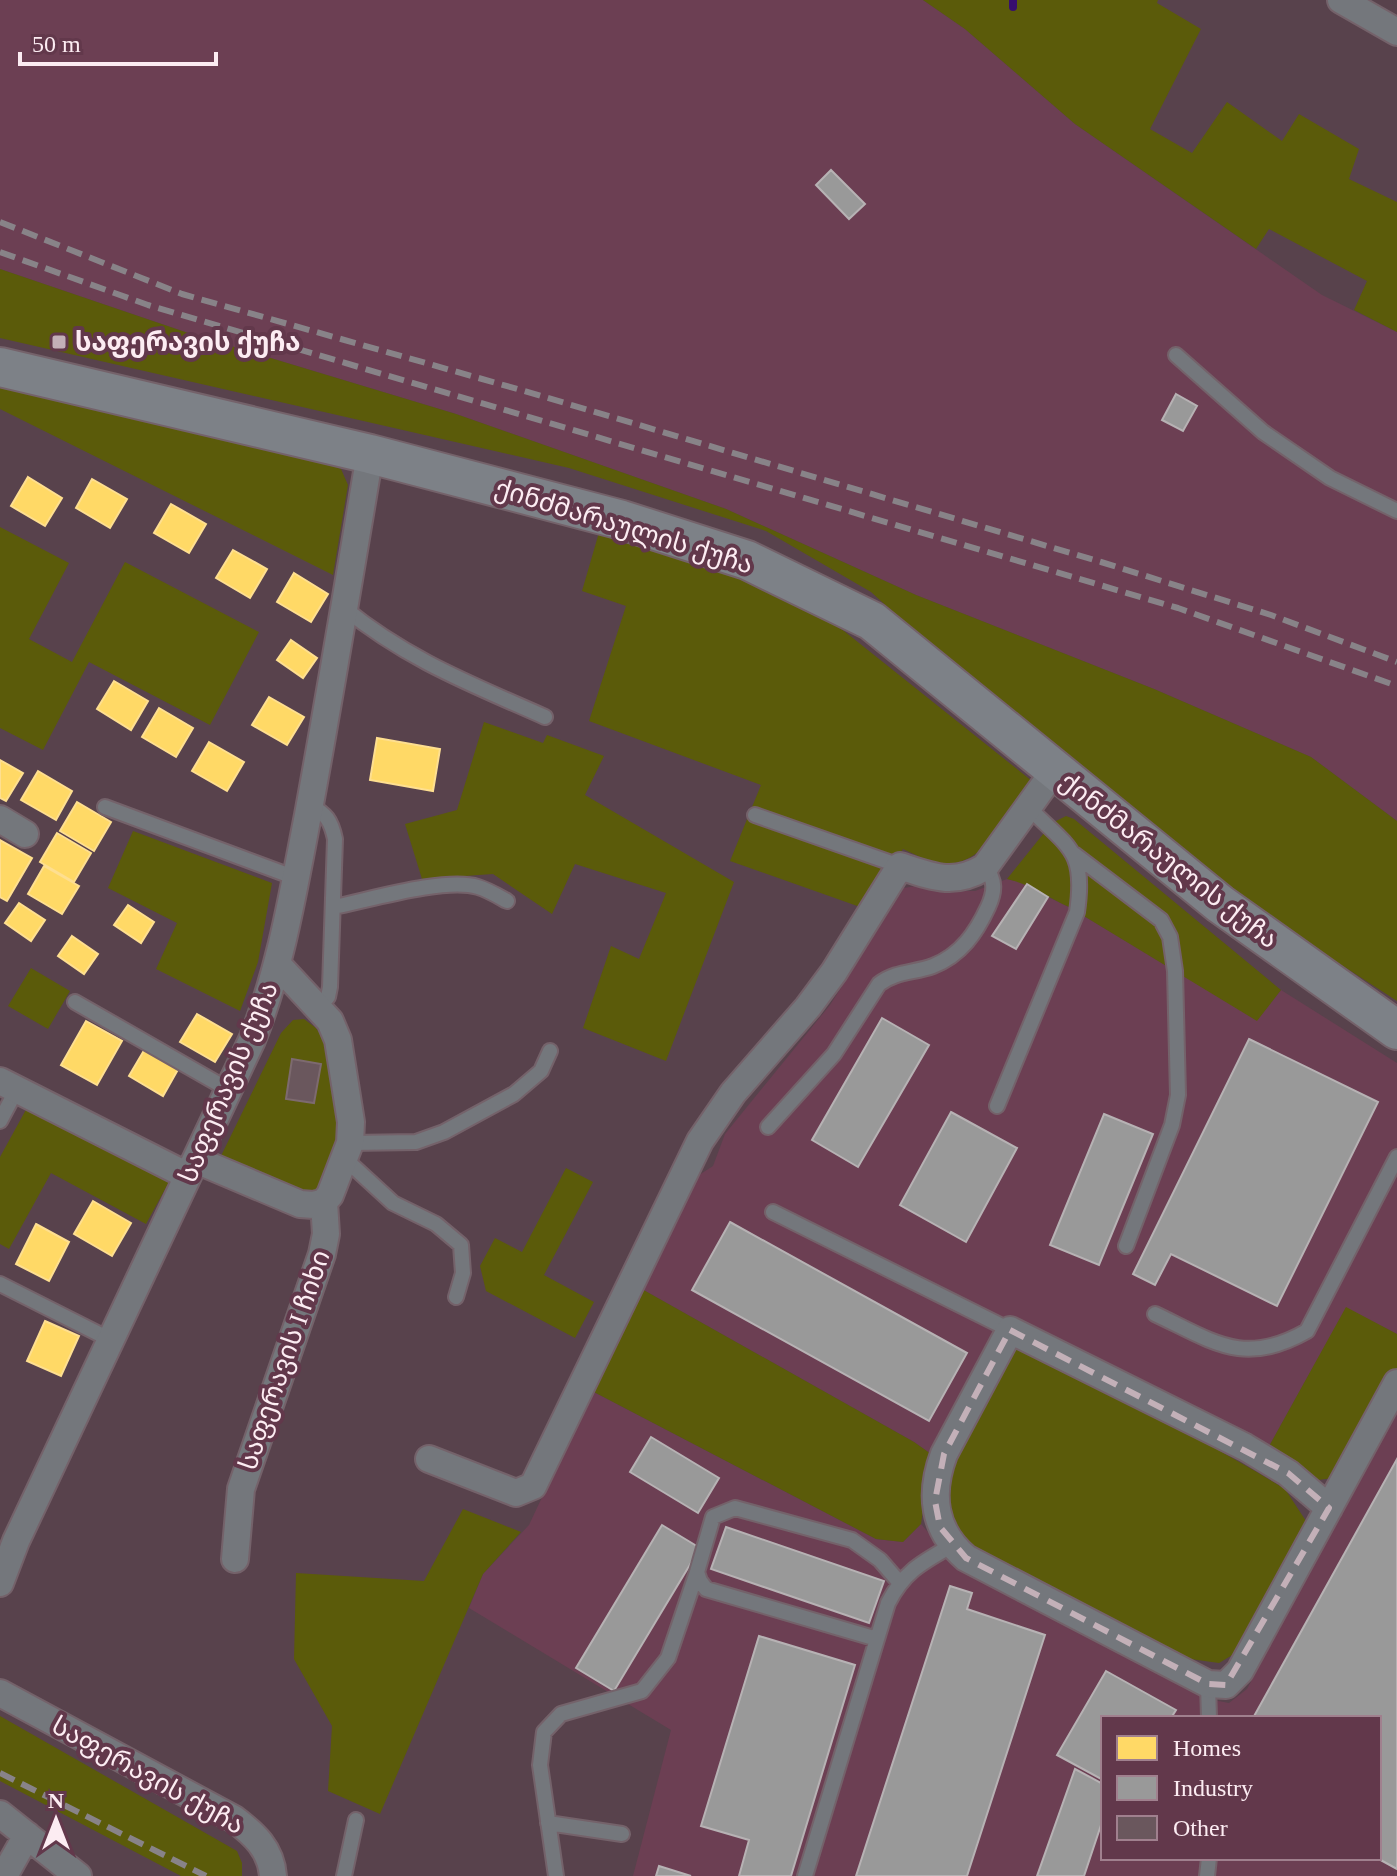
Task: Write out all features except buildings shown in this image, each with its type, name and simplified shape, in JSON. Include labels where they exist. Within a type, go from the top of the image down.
[{"type":"main road","name":"ქინძმარაულის ქუჩა","points":[[0,367],[370,454],[622,520],[747,560],[872,621],[1220,904],[1397,1030]]},
{"type":"street","points":[[1341,0],[1397,32]]},
{"type":"street","name":"საფერავის ქუჩა","points":[[0,1583],[16,1541],[263,1014],[278,965],[310,805],[370,454]]},
{"type":"street","points":[[429,1459],[516,1493],[533,1486],[700,1141],[733,1093],[808,1007],[834,972],[900,866],[941,878],[960,879],[985,867],[1055,770]]},
{"type":"street","points":[[0,819],[25,834]]},
{"type":"street","points":[[8,1085],[192,1168],[300,1204],[324,1202],[330,1195],[347,1150],[351,1122],[338,1040],[330,1021],[318,1006],[278,965]]},
{"type":"street","name":"საფერავის I ჩიხი","points":[[235,1559],[241,1489],[322,1254],[326,1234],[324,1202]]},
{"type":"street","points":[[1329,1508],[1288,1473],[1245,1447],[1010,1330],[936,1474],[935,1501],[940,1527],[951,1546],[966,1558],[1208,1684],[1226,1685],[1240,1671],[1329,1508],[1397,1383]]},
{"type":"street","name":"საფერავის ქუჩა","points":[[0,1693],[234,1819],[253,1834],[265,1849],[272,1862],[273,1876]]},
{"type":"street","points":[[0,1814],[78,1876]]},
{"type":"street","points":[[4,1876],[27,1835]]},
{"type":"lane","points":[[1176,355],[1263,432],[1330,478],[1397,511]]},
{"type":"lane","points":[[344,608],[372,631],[423,663],[545,717]]},
{"type":"lane","points":[[310,805],[325,813],[332,823],[335,839],[330,987],[328,997],[318,1006]]},
{"type":"lane","points":[[105,807],[296,878]]},
{"type":"lane","points":[[1028,807],[1074,854],[1161,920],[1170,937],[1175,971],[1178,1095],[1172,1125],[1126,1246]]},
{"type":"lane","points":[[755,815],[900,866]]},
{"type":"lane","points":[[997,1106],[1077,912],[1080,869],[1074,854]]},
{"type":"lane","points":[[768,1127],[834,1054],[879,984],[890,975],[933,966],[961,949],[978,928],[991,902],[995,886],[993,876],[985,867]]},
{"type":"lane","points":[[334,907],[421,889],[454,886],[476,887],[507,901]]},
{"type":"lane","points":[[75,1002],[229,1090]]},
{"type":"lane","points":[[347,1150],[416,1142],[444,1132],[514,1094],[541,1071],[550,1051]]},
{"type":"lane","points":[[0,1121],[8,1085]]},
{"type":"lane","points":[[347,1150],[393,1203],[436,1224],[461,1245],[463,1273],[456,1297]]},
{"type":"lane","points":[[1155,1314],[1219,1344],[1240,1350],[1260,1349],[1307,1331],[1397,1157]]},
{"type":"lane","points":[[773,1212],[1010,1330]]},
{"type":"lane","points":[[0,1284],[111,1340]]},
{"type":"lane","points":[[556,1876],[540,1765],[544,1732],[561,1714],[642,1691],[668,1658],[713,1517],[735,1508],[852,1540],[880,1560],[899,1582]]},
{"type":"lane","points":[[805,1876],[888,1603],[899,1582],[917,1565],[951,1546]]},
{"type":"lane","points":[[697,1572],[706,1589],[877,1639]]},
{"type":"lane","points":[[1208,1684],[1209,1716]]},
{"type":"lane","points":[[344,1876],[356,1820]]},
{"type":"lane","points":[[548,1823],[622,1834]]},
{"type":"highlighted area","points":[[1010,1330],[1288,1473],[1329,1508],[1226,1685],[1208,1684],[966,1558],[940,1527],[935,1501],[944,1454]]},
{"type":"shaded area","points":[[0,0],[923,0],[965,29],[1075,124],[1322,295],[1397,332],[1397,821],[1311,757],[1154,689],[916,595],[726,509],[456,414],[191,334],[0,269]]},
{"type":"shaded area","points":[[923,0],[1158,0],[1157,3],[1201,29],[1150,129],[1192,153],[1227,102],[1282,141],[1299,114],[1359,149],[1349,179],[1397,202],[1397,332],[1354,310],[1367,281],[1269,229],[1256,249],[1075,124],[965,29]]},
{"type":"shaded area","points":[[0,269],[191,334],[456,414],[726,509],[916,595],[1154,689],[1311,757],[1397,821],[1397,1001],[1246,903],[956,669],[871,592],[766,531],[569,468],[0,338]]},
{"type":"shaded area","points":[[0,386],[341,469],[348,485],[333,575],[0,409]]},
{"type":"shaded area","points":[[0,527],[69,563],[29,639],[72,662],[125,562],[259,632],[210,725],[89,662],[43,750],[0,728]]},
{"type":"shaded area","points":[[600,529],[740,578],[803,606],[844,631],[1032,781],[994,837],[982,849],[954,863],[938,863],[903,849],[863,908],[730,861],[761,785],[589,721],[626,606],[582,591]]},
{"type":"shaded area","points":[[484,722],[543,743],[547,735],[604,756],[585,795],[734,882],[666,1061],[583,1028],[611,946],[639,959],[666,893],[575,864],[552,914],[493,874],[422,879],[405,824],[457,810]]},
{"type":"shaded area","points":[[1066,816],[1074,819],[1281,990],[1257,1021],[1069,907],[1031,887],[1007,879],[1052,823]]},
{"type":"shaded area","points":[[133,831],[272,883],[258,962],[240,1011],[156,969],[177,923],[108,888]]},
{"type":"shaded area","points":[[1007,879],[1027,884],[1069,907],[1257,1020],[1281,990],[1397,1063],[1397,1334],[1346,1308],[1267,1450],[1007,1317],[931,1454],[640,1288],[696,1177],[713,1166],[725,1134],[830,1005],[904,888],[922,885],[950,891],[975,891]]},
{"type":"shaded area","points":[[31,968],[70,991],[48,1029],[8,1006]]},
{"type":"shaded area","points":[[304,1019],[316,1028],[327,1044],[342,1131],[330,1183],[310,1196],[220,1158],[281,1033],[293,1020]]},
{"type":"shaded area","points":[[28,1106],[169,1182],[146,1224],[51,1173],[9,1249],[0,1244],[0,1157]]},
{"type":"shaded area","points":[[566,1168],[593,1182],[544,1275],[594,1302],[575,1338],[486,1291],[480,1266],[495,1238],[522,1252]]},
{"type":"shaded area","points":[[640,1288],[931,1454],[921,1524],[903,1542],[876,1539],[592,1391]]},
{"type":"shaded area","points":[[1346,1307],[1397,1334],[1397,1368],[1333,1478],[1318,1480],[1267,1450]]},
{"type":"shaded area","points":[[1015,1343],[1183,1430],[1285,1489],[1306,1521],[1239,1651],[1219,1663],[1176,1657],[971,1550],[954,1528],[946,1477]]},
{"type":"shaded area","points":[[592,1391],[876,1539],[903,1542],[921,1524],[959,1569],[1213,1700],[1229,1703],[1247,1689],[1397,1409],[1397,1876],[633,1876],[671,1730],[469,1608],[483,1574],[529,1525]]},
{"type":"shaded area","points":[[463,1509],[521,1532],[483,1574],[380,1814],[328,1791],[332,1726],[294,1659],[296,1573],[424,1581]]},
{"type":"shaded area","points":[[0,1716],[237,1851],[242,1863],[242,1876],[181,1876],[0,1781]]},
{"type":"waterway","points":[[1013,0],[1013,7]]},
{"type":"railway","points":[[0,222],[182,294],[521,390],[1101,562],[1271,615],[1397,662]]},
{"type":"railway","points":[[0,252],[148,305],[1178,608],[1397,686]]},
{"type":"railway","points":[[0,1773],[206,1876]]},
{"type":"place","name":"საფერავის ქუჩა","points":[[59,342]]}]
